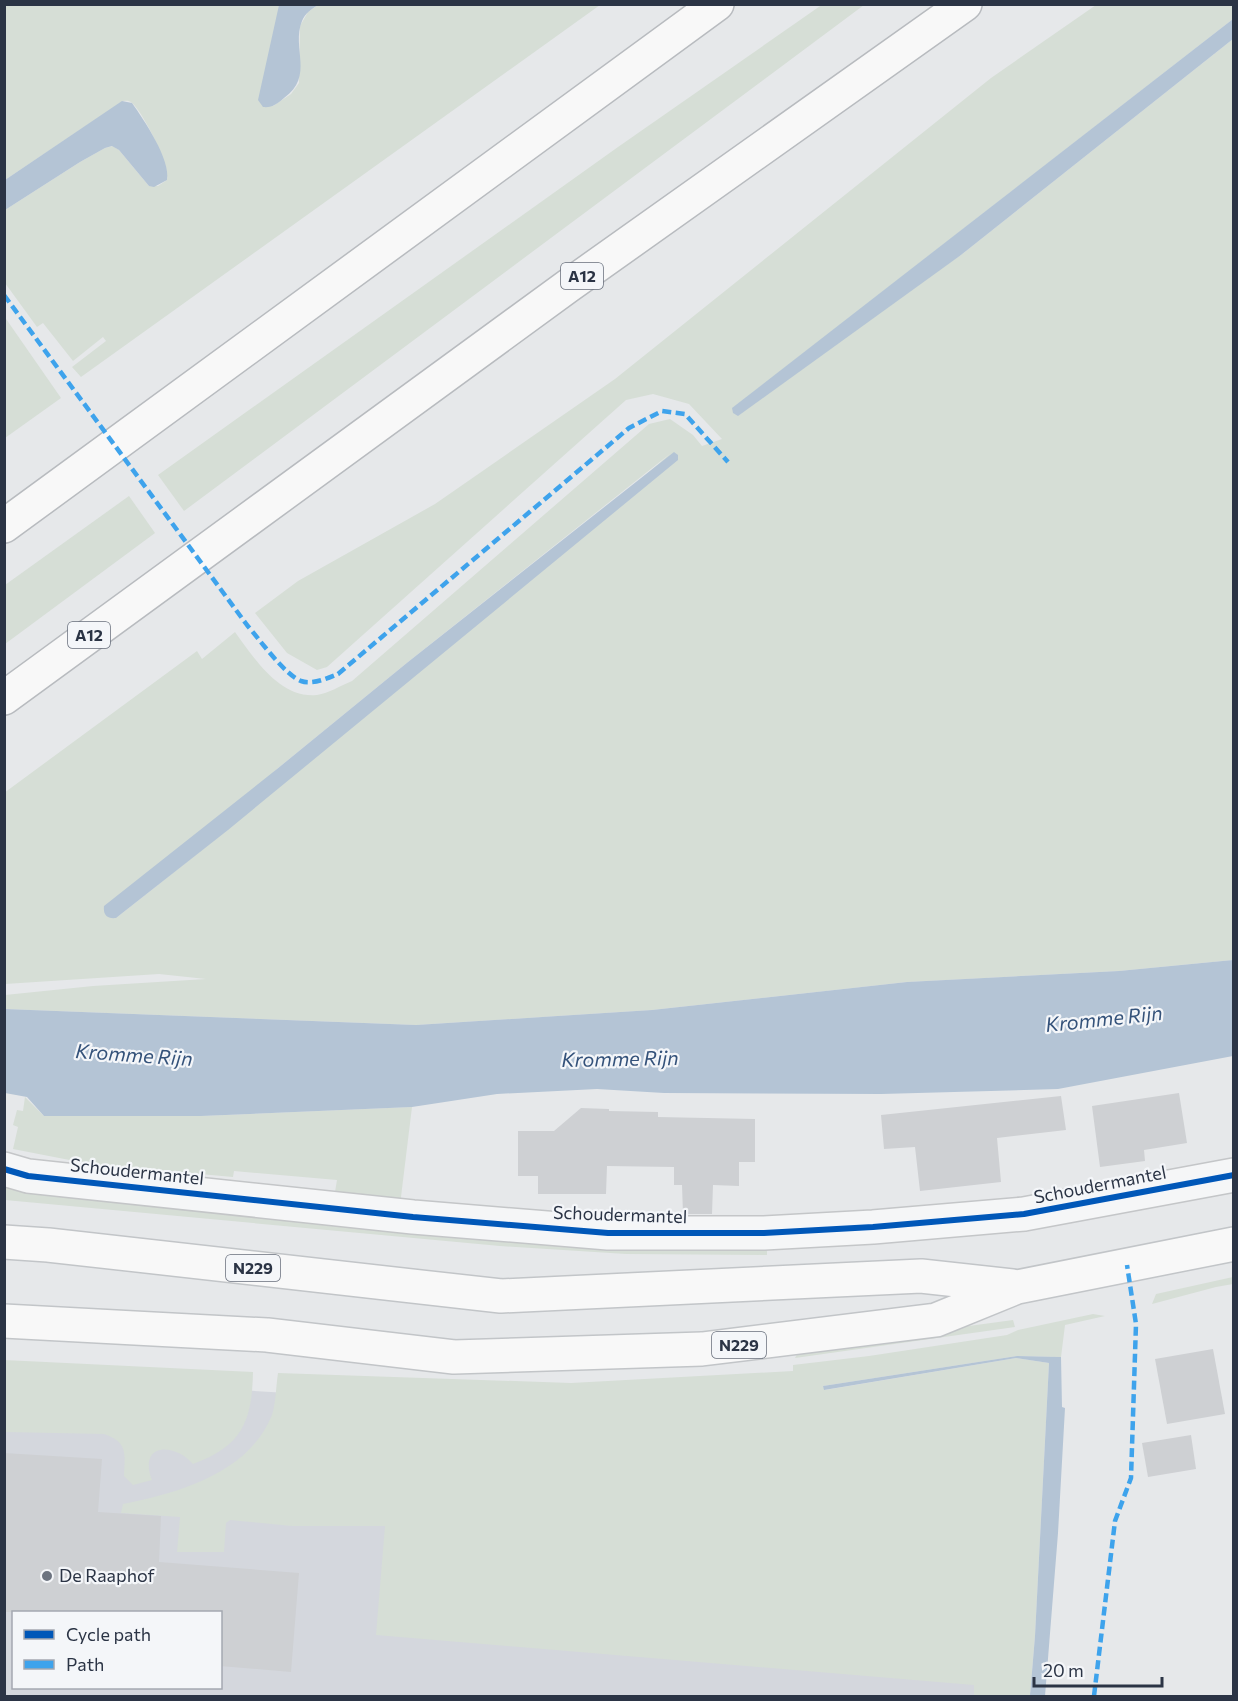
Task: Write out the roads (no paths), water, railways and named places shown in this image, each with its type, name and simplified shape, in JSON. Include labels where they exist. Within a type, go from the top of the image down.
[{"type":"main road","points":[[4,526],[717,4]]},
{"type":"main road","name":"A12","points":[[4,698],[568,286],[965,4]]},
{"type":"main road","name":"N229","points":[[4,1242],[501,1296],[921,1276],[1017,1287]]},
{"type":"main road","name":"N229","points":[[4,1321],[267,1335],[454,1356],[702,1349],[936,1320],[1017,1287],[1233,1244]]},
{"type":"street","name":"Schoudermantel","points":[[4,1169],[28,1176],[413,1217],[608,1233],[764,1233],[1024,1215],[1233,1175]]},
{"type":"water","points":[[279,5],[318,5],[305,16],[299,31],[300,71],[298,80],[293,89],[279,102],[263,107],[258,100]]},
{"type":"water","points":[[1233,19],[1233,39],[961,255],[738,416],[733,413],[732,408]]},
{"type":"water","points":[[122,101],[132,103],[161,151],[167,180],[154,187],[149,186],[119,150],[112,146],[80,162],[5,210],[5,180]]},
{"type":"water","points":[[674,452],[678,455],[678,460],[228,830],[116,918],[106,916],[104,906]]},
{"type":"water","name":"Kromme Rijn","points":[[1233,960],[1233,1056],[1058,1089],[881,1094],[664,1093],[597,1089],[497,1094],[412,1107],[201,1116],[44,1116],[27,1097],[5,1093],[5,1009],[416,1025],[652,1010],[907,982],[1119,971]]},
{"type":"water","points":[[1017,1356],[1061,1357],[1062,1407],[1065,1408],[1045,1696],[1030,1696],[1049,1363],[1016,1358],[824,1390],[823,1386]]},
{"type":"place","name":"De Raaphof","points":[[47,1576]]}]
